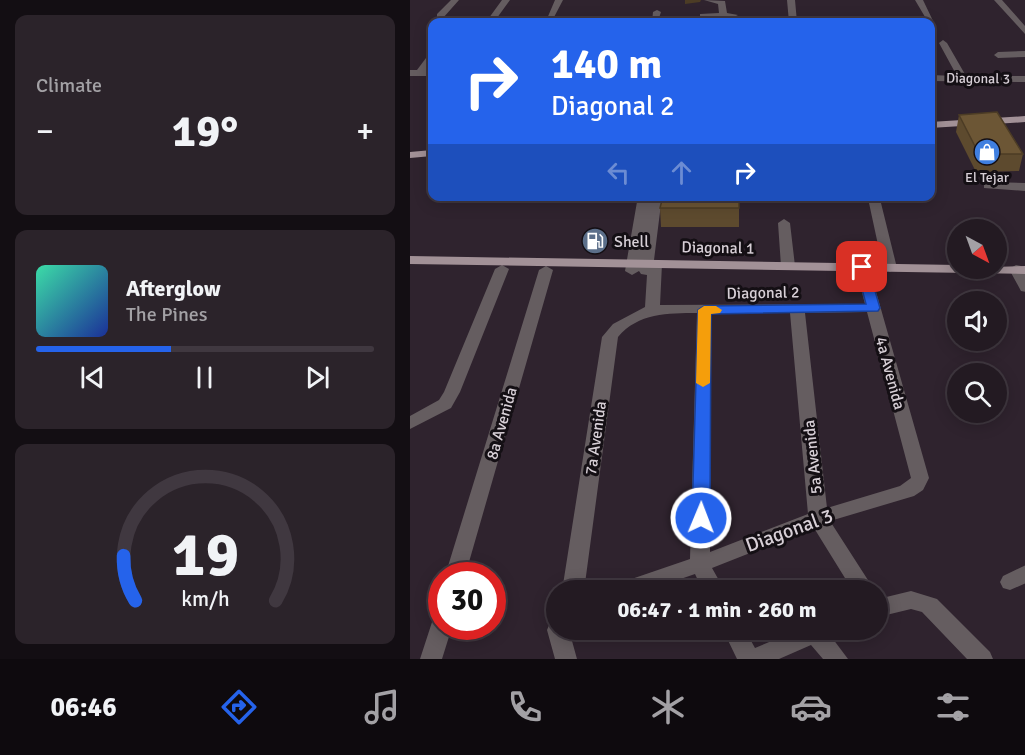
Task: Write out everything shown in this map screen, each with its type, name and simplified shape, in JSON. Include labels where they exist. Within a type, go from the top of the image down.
[{"type":"main road","points":[[935,125],[1025,119]]},
{"type":"main road","points":[[410,155],[428,153]]},
{"type":"main road","name":"Diagonal 1","points":[[410,260],[1022,277]]},
{"type":"main road","name":"Diagonal 1","points":[[410,269],[546,270],[788,266],[863,271],[890,267],[1022,277]]},
{"type":"street","points":[[440,16],[455,0]]},
{"type":"street","points":[[493,18],[506,0]]},
{"type":"street","points":[[550,18],[559,0]]},
{"type":"street","points":[[703,18],[705,2],[708,0],[722,3],[723,15]]},
{"type":"street","points":[[791,0],[793,18]]},
{"type":"street","points":[[919,0],[929,18]]},
{"type":"street","points":[[998,0],[1025,33]]},
{"type":"street","points":[[711,18],[734,15]]},
{"type":"street","points":[[944,43],[964,78]]},
{"type":"street","points":[[998,54],[1025,54]]},
{"type":"street","points":[[415,73],[428,60]]},
{"type":"street","name":"Diagonal 3","points":[[935,78],[1025,79]]},
{"type":"street","points":[[988,186],[1025,187]]},
{"type":"street","points":[[644,201],[645,268],[652,309]]},
{"type":"street","points":[[645,268],[655,201]]},
{"type":"street","points":[[875,203],[890,267]]},
{"type":"street","points":[[784,223],[788,266]]},
{"type":"street","points":[[410,423],[445,404],[502,269]]},
{"type":"street","name":"8a Avenida","points":[[459,562],[546,270]]},
{"type":"street","name":"4a Avenida","points":[[863,271],[920,478]]},
{"type":"street","name":"Diagonal 2","points":[[652,309],[873,308]]},
{"type":"street","name":"7a Avenida","points":[[575,580],[610,336],[620,326],[641,317],[652,309]]},
{"type":"street","points":[[704,310],[700,564],[708,580]]},
{"type":"street","name":"5a Avenida","points":[[797,310],[818,518],[856,580]]},
{"type":"street","name":"Diagonal 3","points":[[654,580],[818,518],[907,491],[916,485],[920,478]]},
{"type":"street","points":[[888,606],[911,600],[929,604],[982,659]]},
{"type":"street","points":[[431,659],[437,640]]},
{"type":"street","points":[[561,640],[566,659]]},
{"type":"street","points":[[739,640],[749,659]]},
{"type":"street","points":[[755,659],[798,640]]},
{"type":"street","points":[[824,640],[838,659]]},
{"type":"building","points":[[997,112],[1023,154],[979,154],[959,115]]},
{"type":"building","points":[[662,201],[739,201],[739,208],[660,208]]},
{"type":"slow traffic","points":[[703,383],[704,310],[716,310]]},
{"type":"place","name":"El Tejar","points":[[987,152]]},
{"type":"place","name":"Shell","points":[[595,241]]},
{"type":"route","points":[[701,518],[704,310],[873,308],[869,286],[862,267]]}]
